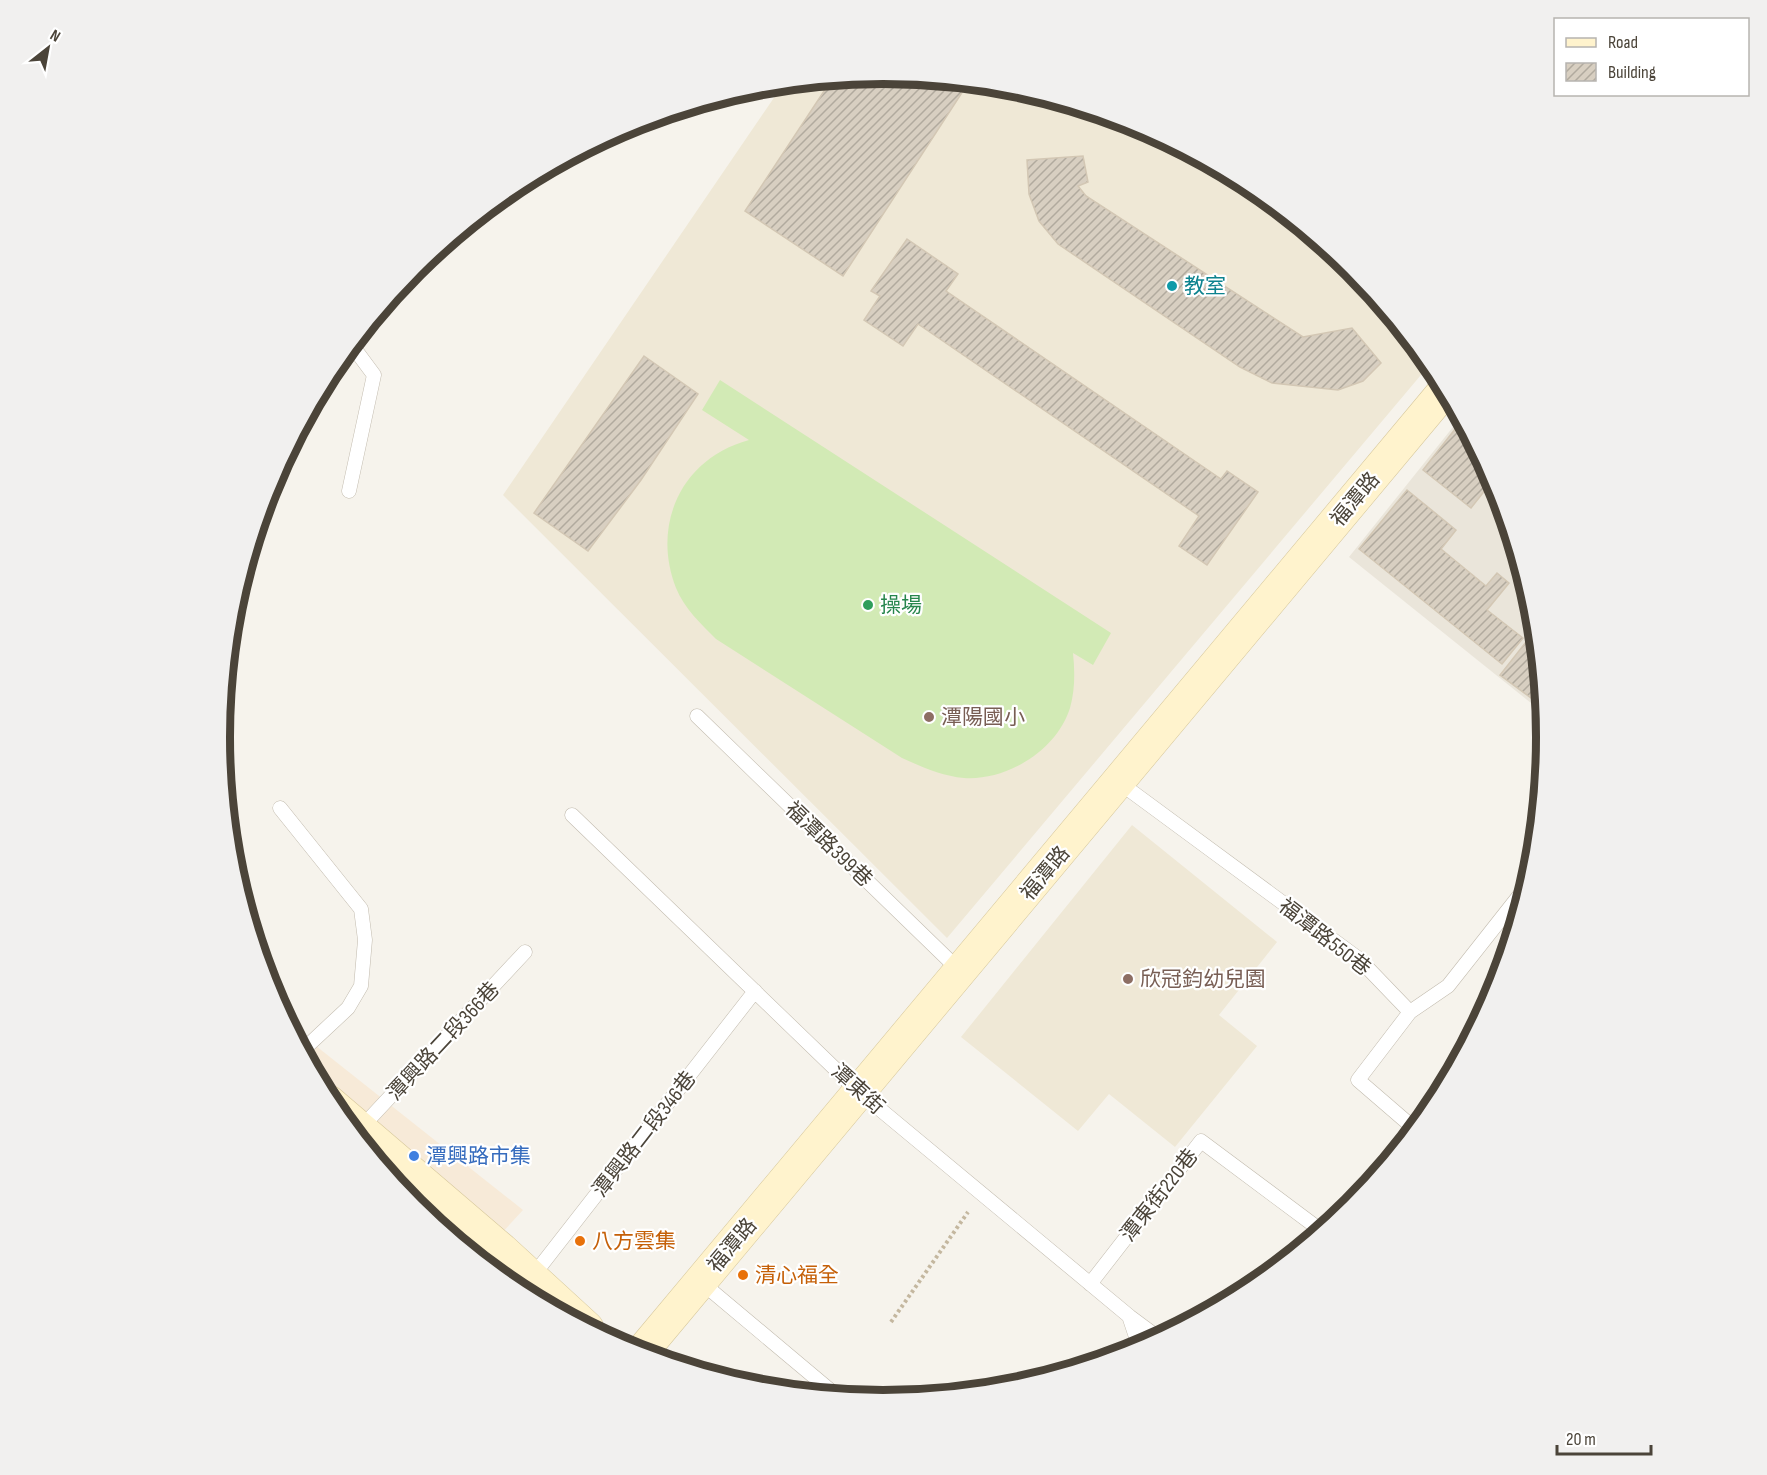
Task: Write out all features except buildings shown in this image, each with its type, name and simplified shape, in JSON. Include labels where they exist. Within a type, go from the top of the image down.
[{"type":"street","name":"福潭路","points":[[647,1346],[858,1092],[962,973],[1440,396]]},
{"type":"street","points":[[362,1131],[500,1263],[532,1277],[565,1307]]},
{"type":"lane","points":[[349,491],[374,375],[357,351]]},
{"type":"lane","name":"福潭路399巷","points":[[697,716],[962,973]]},
{"type":"lane","name":"福潭路550巷","points":[[1120,783],[1359,959],[1410,1012]]},
{"type":"lane","points":[[280,807],[361,909],[365,940],[361,986],[348,1008],[308,1046]]},
{"type":"lane","name":"潭東街","points":[[572,814],[858,1092],[1152,1333]]},
{"type":"lane","points":[[1410,1125],[1358,1080],[1410,1012],[1448,986],[1517,899]]},
{"type":"lane","name":"潭興路二段366巷","points":[[360,1129],[525,952]]},
{"type":"lane","name":"潭興路二段346巷","points":[[532,1277],[755,991]]},
{"type":"lane","name":"潭東街220巷","points":[[1090,1284],[1201,1141],[1316,1227]]},
{"type":"lane","points":[[701,1282],[828,1388]]},
{"type":"lane","points":[[1129,1316],[1137,1340]]},
{"type":"path","points":[[891,1322],[981,1193]]},
{"type":"shaded area","name":"潭陽國小","points":[[884,84],[926,85],[969,90],[1053,106],[1134,134],[1173,151],[1247,194],[1314,246],[1346,275],[1375,307],[1425,371],[947,938],[503,495],[777,94],[798,90],[841,85]]},
{"type":"shaded area","points":[[1456,423],[1487,487],[1515,568],[1531,652],[1536,697],[1531,703],[1349,557]]},
{"type":"shaded area","name":"欣冠鈞幼兒園","points":[[1132,825],[1277,942],[1219,1015],[1257,1046],[1175,1147],[1109,1094],[1078,1131],[961,1037]]},
{"type":"shaded area","name":"潭興路市集","points":[[301,1034],[523,1210],[483,1254],[421,1200],[392,1168],[340,1101]]},
{"type":"green space","points":[[720,380],[1111,633],[1093,665],[1073,653],[1074,681],[1070,708],[1054,737],[1042,749],[1013,768],[980,778],[956,777],[925,768],[902,758],[716,639],[693,615],[679,595],[669,564],[667,540],[670,518],[678,497],[690,478],[706,462],[726,449],[749,440],[702,410]]},
{"type":"place","name":"教室","points":[[1172,286]]},
{"type":"place","name":"操場","points":[[868,605]]},
{"type":"place","name":"潭陽國小","points":[[929,717]]},
{"type":"place","name":"欣冠鈞幼兒園","points":[[1128,979]]},
{"type":"place","name":"潭興路市集","points":[[414,1156]]},
{"type":"place","name":"八方雲集","points":[[580,1241]]},
{"type":"place","name":"清心福全","points":[[743,1275]]}]
